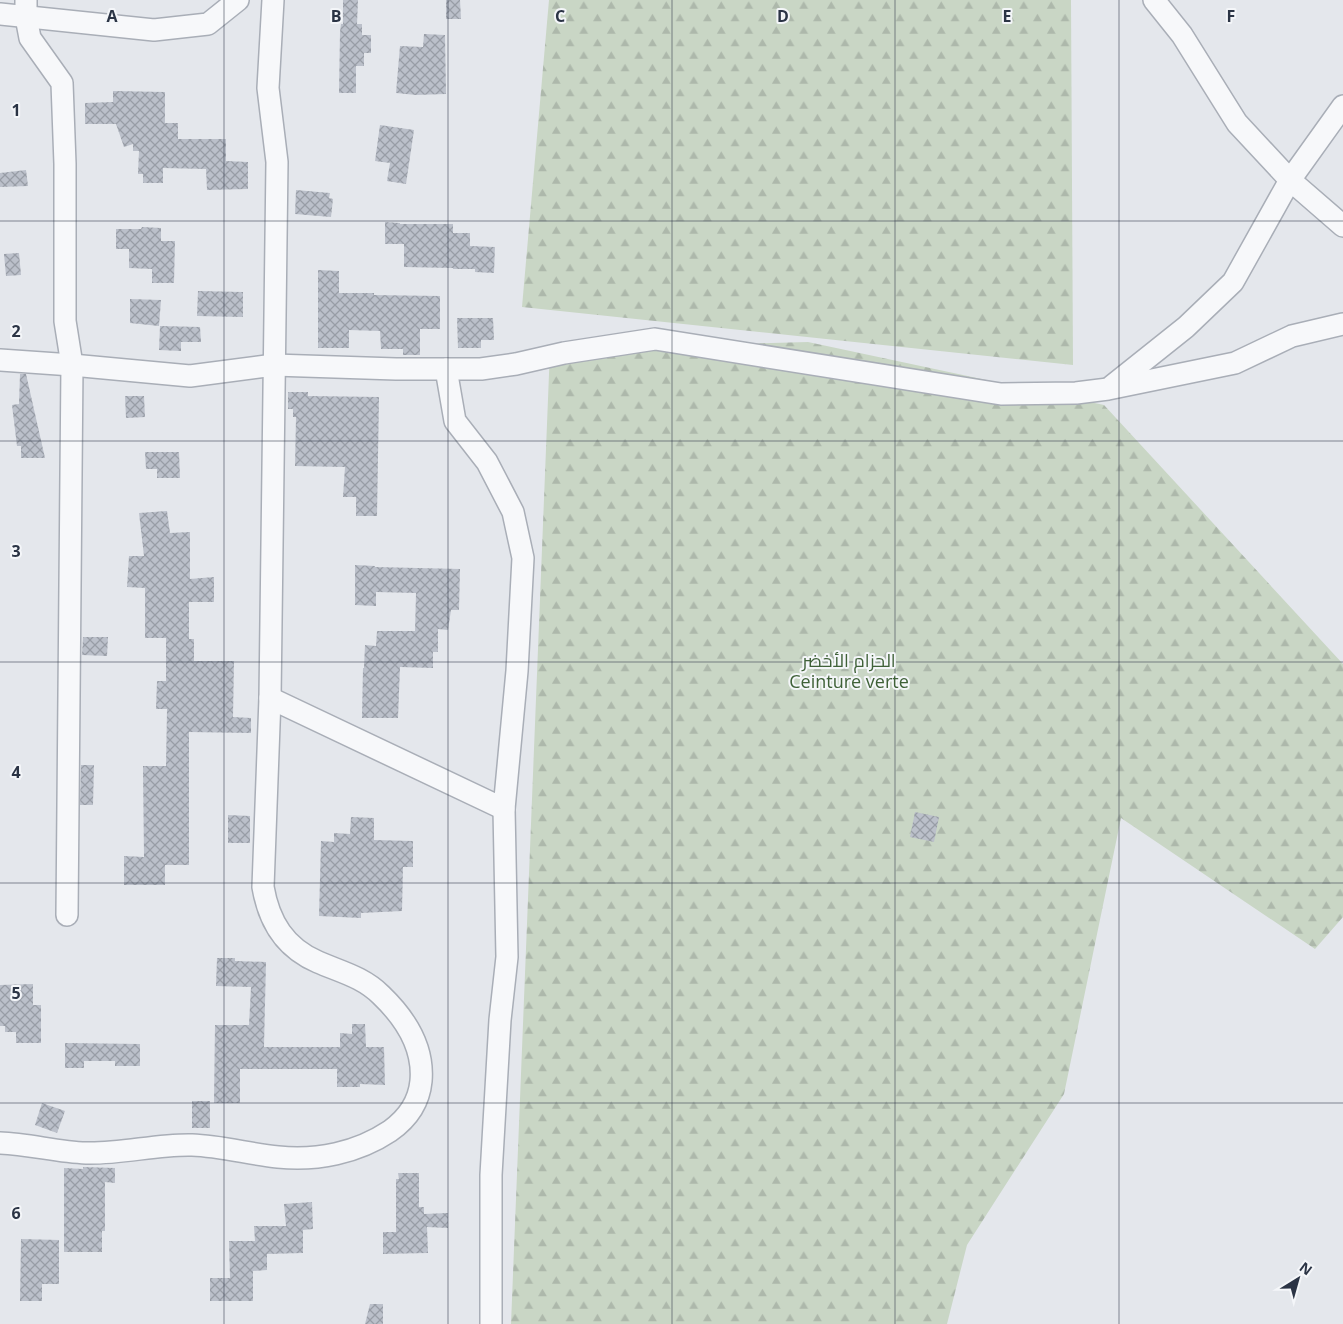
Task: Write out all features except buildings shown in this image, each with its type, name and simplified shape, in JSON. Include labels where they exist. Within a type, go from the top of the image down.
[{"type":"street","points":[[0,14],[26,9],[154,30],[208,24],[238,0]]},
{"type":"street","points":[[0,1143],[86,1153],[137,1150],[162,1146],[202,1145],[279,1157],[318,1157],[350,1151],[380,1138],[405,1118],[414,1104],[420,1088],[422,1071],[420,1054],[414,1038],[397,1013],[379,993],[363,981],[320,963],[295,949],[276,928],[270,915],[263,887],[270,698],[274,365],[276,162],[268,88],[273,0]]},
{"type":"street","points":[[1154,0],[1182,35],[1237,123],[1290,180],[1343,226]]},
{"type":"street","points":[[26,9],[30,38],[62,83],[65,164],[65,321],[72,364],[67,915]]},
{"type":"street","points":[[1108,389],[1186,326],[1233,282],[1290,180],[1343,106]]},
{"type":"street","points":[[0,360],[72,364],[190,376],[274,365],[482,369],[655,338],[1001,394],[1076,392],[1108,389],[1235,363],[1292,336],[1343,324]]},
{"type":"street","points":[[446,369],[455,421],[486,462],[512,512],[523,558],[517,671],[504,809],[506,957],[500,1020],[491,1175],[491,1324]]},
{"type":"street","points":[[270,698],[504,809]]},
{"type":"green space","points":[[549,0],[1071,0],[1073,365],[522,307]]},
{"type":"green space","name":"الحزام الأخضر Ceinture verte","points":[[808,342],[1104,405],[1343,664],[1343,917],[1315,949],[1121,818],[1064,1094],[967,1245],[947,1324],[511,1324],[550,349]]}]
